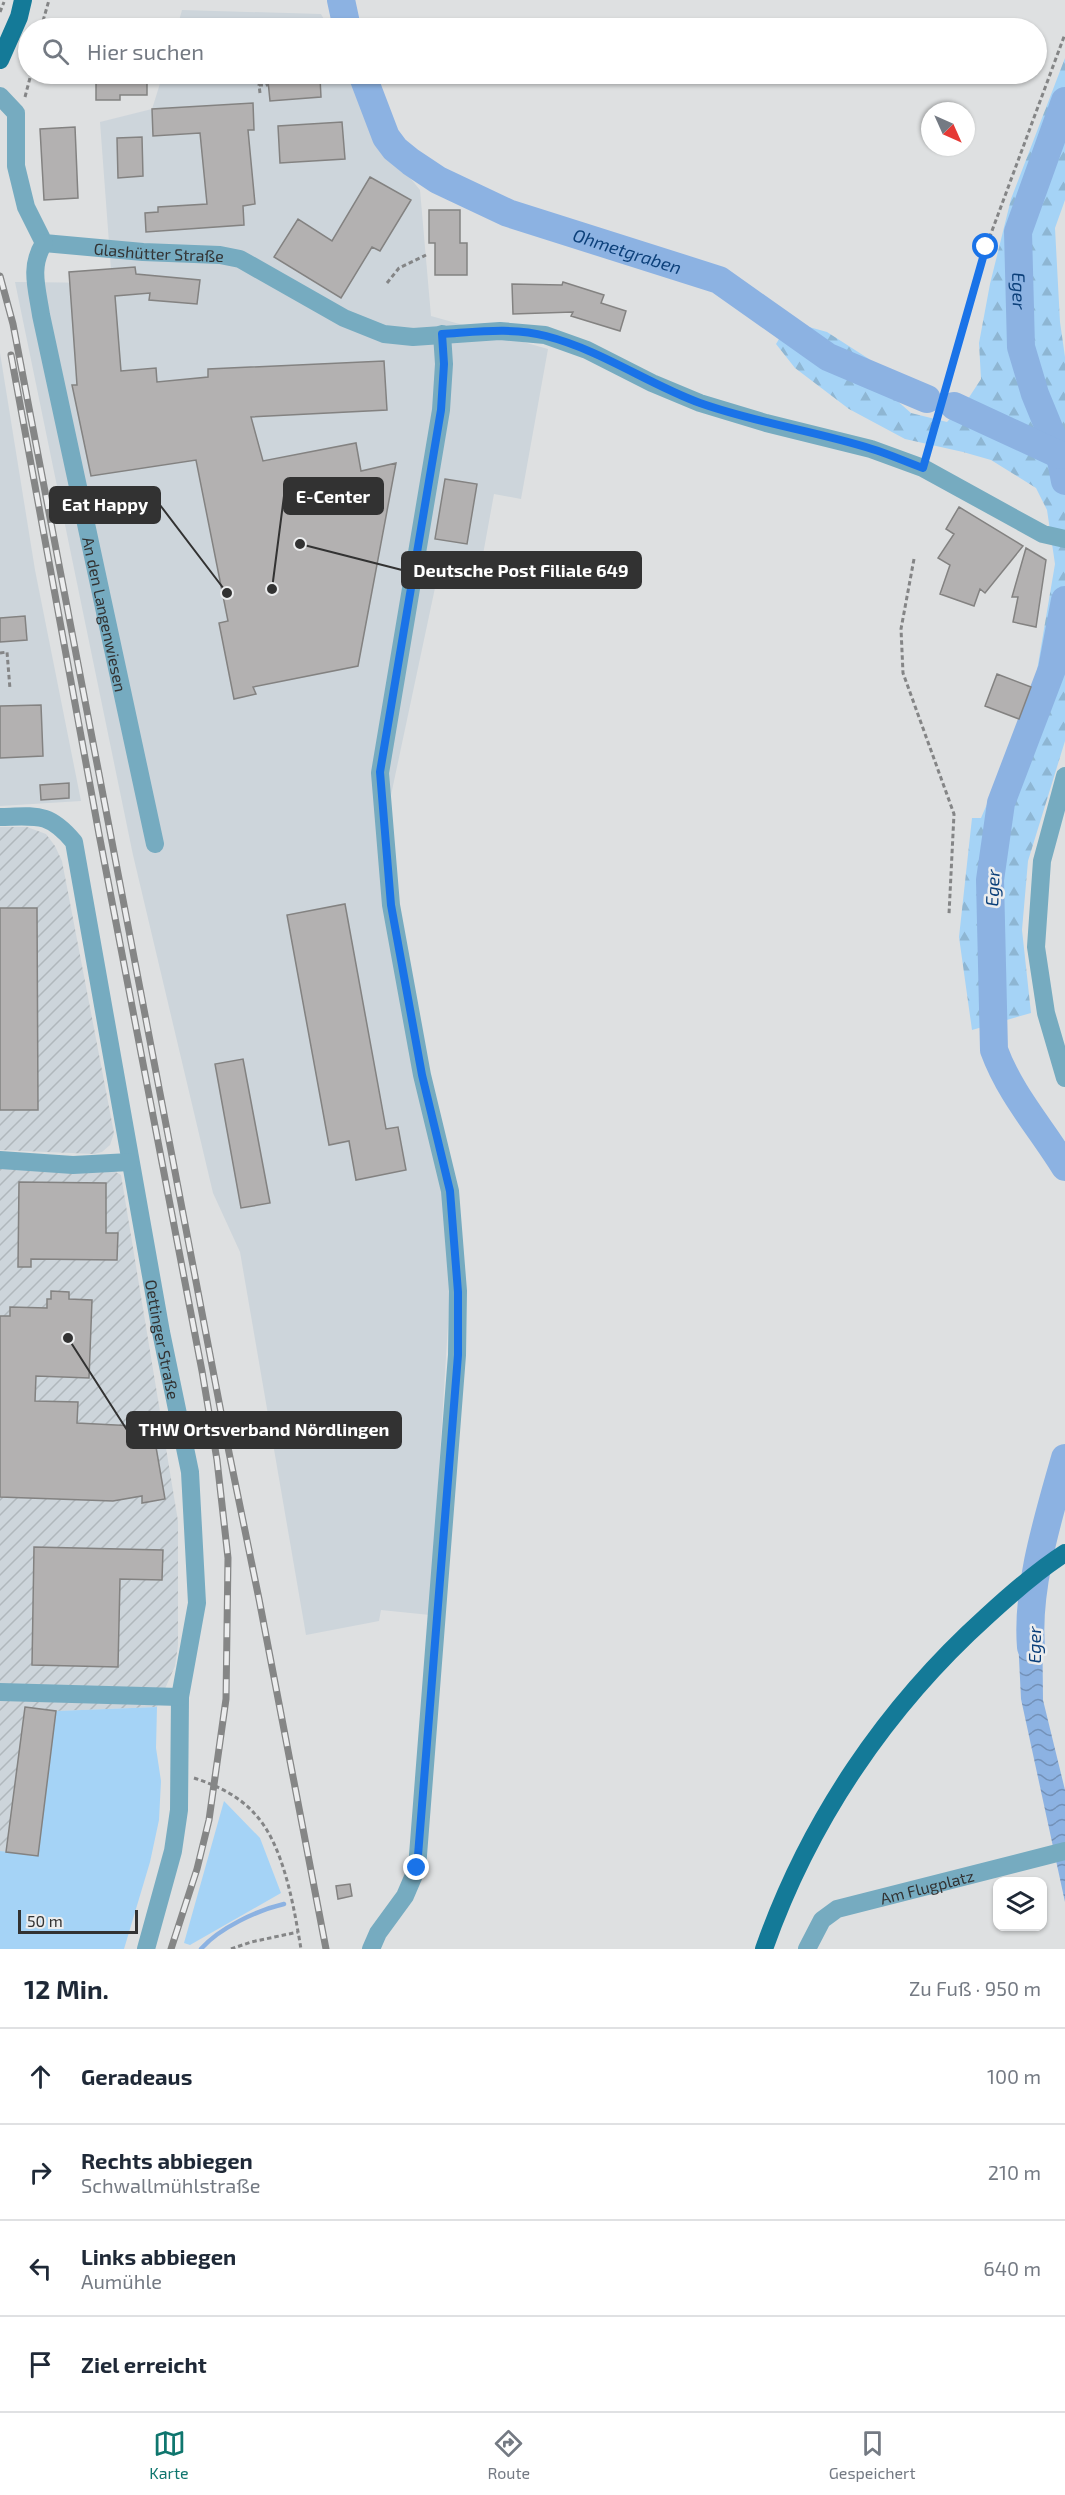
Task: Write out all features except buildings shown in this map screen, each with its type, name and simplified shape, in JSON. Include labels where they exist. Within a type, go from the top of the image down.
[{"type":"main road","points":[[19,18],[23,0]]},
{"type":"main road","points":[[0,60],[18,20]]},
{"type":"main road","points":[[764,1949],[782,1898],[816,1832],[873,1740],[912,1692],[957,1643],[1018,1588],[1065,1553]]},
{"type":"street","points":[[0,96],[16,112],[16,166],[26,207],[44,243]]},
{"type":"street","name":"Glashütter Straße","points":[[44,243],[142,252],[220,255],[240,259],[344,318],[384,334],[413,337],[500,331],[545,335],[587,350],[652,383],[700,403],[766,423],[871,449],[923,468],[1043,534],[1065,539]]},
{"type":"street","name":"An den Langenwiesen","points":[[44,243],[37,255],[34,268],[41,315],[155,844]]},
{"type":"street","points":[[371,1949],[378,1933],[405,1896],[417,1868],[458,1355],[458,1292],[450,1191],[422,1075],[391,905],[380,772],[441,410],[444,364],[442,334]]},
{"type":"street","points":[[1065,776],[1042,861],[1036,947],[1046,1013],[1065,1078]]},
{"type":"street","name":"Oettinger Straße","points":[[0,818],[45,818],[61,826],[74,842],[161,1332],[190,1472],[197,1603],[180,1696],[179,1810],[173,1851],[146,1949]]},
{"type":"street","points":[[0,1160],[73,1166],[130,1161]]},
{"type":"street","points":[[0,1692],[180,1696]]},
{"type":"street","name":"Am Flugplatz","points":[[807,1949],[822,1920],[837,1909],[1065,1851]]},
{"type":"path","points":[[0,12],[4,0]]},
{"type":"path","points":[[44,18],[49,0]]},
{"type":"path","points":[[1047,83],[1065,34]]},
{"type":"path","points":[[260,93],[259,85],[267,84]]},
{"type":"path","points":[[923,468],[986,247],[1046,84]]},
{"type":"path","points":[[387,283],[399,268],[426,255]]},
{"type":"path","points":[[914,559],[901,629],[903,674],[954,814],[949,914]]},
{"type":"path","points":[[0,653],[8,652],[10,689]]},
{"type":"path","points":[[178,1773],[216,1785],[255,1813],[271,1839],[280,1862],[302,1949]]},
{"type":"path","points":[[231,1949],[251,1942],[298,1932]]},
{"type":"shaded area","points":[[182,10],[321,14],[323,18],[180,18]]},
{"type":"shaded area","points":[[160,84],[360,84],[375,110],[387,150],[420,190],[431,316],[548,349],[521,499],[494,494],[480,571],[439,569],[380,847],[453,1244],[430,1615],[381,1610],[379,1621],[306,1635],[240,1252],[213,1193],[133,855],[15,282],[112,283],[100,122],[152,109]]},
{"type":"shaded area","points":[[0,353],[35,570],[81,801],[0,806]]},
{"type":"shaded area","points":[[0,827],[27,827],[46,834],[62,861],[114,1133],[110,1145],[102,1152],[94,1154],[0,1150]]},
{"type":"shaded area","points":[[0,1169],[112,1170],[121,1175],[178,1521],[178,1645],[175,1666],[157,1707],[56,1711],[38,1856],[0,1851]]},
{"type":"green space","points":[[1065,58],[1065,200],[1055,228],[1060,322],[1065,357],[1065,741],[1028,861],[1022,930],[1031,1013],[972,1030],[959,937],[972,818],[981,818],[1032,700],[1055,564],[1047,510],[1036,488],[991,460],[905,439],[849,409],[795,368],[776,344],[788,324],[802,325],[827,332],[869,359],[894,398],[911,413],[947,422],[968,399],[981,379],[979,343],[990,284],[1011,199]]},
{"type":"green space","points":[[157,1707],[156,1748],[161,1781],[159,1820],[150,1862],[124,1949],[0,1949],[0,1851],[38,1855],[56,1711]]},
{"type":"green space","points":[[224,1801],[260,1838],[281,1893],[190,1945],[184,1943]]},
{"type":"water","name":"Eger","points":[[1042,1603],[1043,1700],[1065,1790],[1065,1902],[1021,1699],[1017,1617]]},
{"type":"waterway","name":"Ohmetgraben","points":[[341,0],[345,18]]},
{"type":"waterway","name":"Ohmetgraben","points":[[366,84],[386,137],[395,149],[438,180],[508,213],[719,280],[828,357],[927,399]]},
{"type":"waterway","name":"Eger","points":[[1065,101],[1018,232],[1021,347],[1035,394],[1060,455],[1065,481]]},
{"type":"waterway","name":"Ohmetgraben","points":[[954,406],[1060,455]]},
{"type":"waterway","name":"Eger","points":[[1065,600],[1052,669],[1001,803],[990,880],[994,1050],[1017,1096],[1065,1167]]},
{"type":"waterway","name":"Eger","points":[[1031,1647],[1030,1624],[1035,1576],[1065,1458]]},
{"type":"waterway","points":[[201,1949],[228,1927],[284,1904]]},
{"type":"railway","points":[[0,276],[13,324],[326,1949]]},
{"type":"railway","points":[[11,355],[99,834],[202,1371],[217,1460],[228,1558],[226,1699],[209,1820],[197,1869],[171,1949]]},
{"type":"place","name":"Deutsche Post Filiale 649","points":[[300,544]]},
{"type":"place","name":"E-Center","points":[[272,589]]},
{"type":"place","name":"Eat Happy","points":[[227,593]]},
{"type":"place","name":"THW Ortsverband Nördlingen","points":[[68,1338]]},
{"type":"route","points":[[417,1868],[458,1355],[458,1292],[450,1191],[422,1075],[391,905],[380,772],[441,410],[444,364],[442,334],[500,331],[545,335],[587,350],[652,383],[700,403],[766,423],[871,449],[923,468],[986,247]]}]
